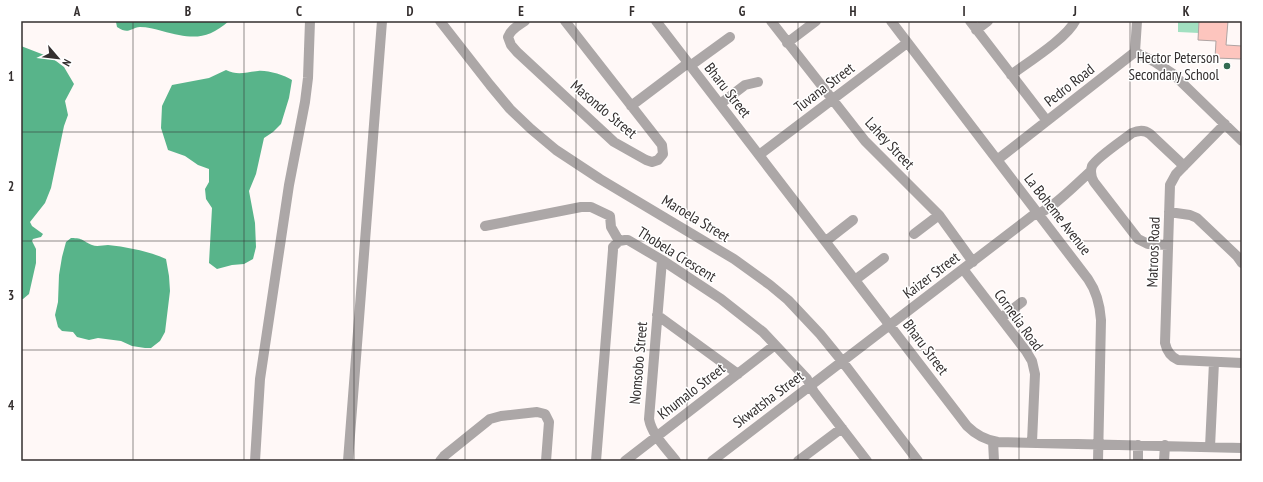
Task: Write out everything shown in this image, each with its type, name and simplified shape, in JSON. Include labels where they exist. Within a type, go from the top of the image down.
[{"type":"street","points":[[255,461],[260,379],[289,185],[306,102],[310,21]]},
{"type":"street","points":[[348,461],[382,21]]},
{"type":"street","name":"Maroela Street","points":[[440,21],[510,109],[556,150],[734,259],[756,274],[788,300],[842,361],[918,461]]},
{"type":"street","name":"Masondo Street","points":[[525,21],[515,28],[508,37],[511,45],[517,52],[614,142],[646,160],[652,162],[658,160],[663,154],[662,146],[566,21]]},
{"type":"street","name":"Bharu Street","points":[[656,21],[967,426],[978,435],[993,441],[1242,448]]},
{"type":"street","name":"Lahey Street","points":[[771,21],[865,141],[939,215],[973,262]]},
{"type":"street","points":[[788,43],[816,21]]},
{"type":"street","name":"La Boheme Avenue","points":[[891,21],[1039,214],[1095,290],[1100,304],[1101,320],[1098,461]]},
{"type":"street","points":[[970,21],[1047,121]]},
{"type":"street","points":[[976,30],[988,21]]},
{"type":"street","points":[[1011,75],[1058,40],[1069,30],[1075,21]]},
{"type":"street","points":[[1137,21],[1135,52],[1155,62],[1173,74],[1242,141]]},
{"type":"street","name":"Bharu Street","points":[[689,64],[730,37]]},
{"type":"street","name":"Tuvana Street","points":[[760,155],[907,43]]},
{"type":"street","name":"Pedro Road","points":[[997,160],[1135,52]]},
{"type":"street","name":"Masondo Street","points":[[631,106],[689,64]]},
{"type":"street","points":[[720,104],[745,85],[758,82]]},
{"type":"street","name":"Matroos Road","points":[[1225,124],[1176,174],[1170,189],[1166,348],[1171,355],[1178,360],[1242,363]]},
{"type":"street","name":"Kaizer Street","points":[[842,361],[1032,216],[1047,209],[1091,171],[1096,162],[1132,133],[1145,131],[1150,134],[1184,166]]},
{"type":"street","points":[[1091,171],[1094,182],[1138,239],[1148,244],[1168,246]]},
{"type":"street","points":[[485,226],[581,207],[591,207],[610,216],[612,227],[619,241]]},
{"type":"street","points":[[1169,212],[1190,215],[1198,218],[1237,256],[1242,263]]},
{"type":"street","points":[[914,234],[939,215]]},
{"type":"street","points":[[826,241],[853,220]]},
{"type":"street","name":"Thobela Crescent","points":[[596,461],[612,250],[619,241],[625,240],[628,240],[662,260],[721,299],[763,332],[807,380],[814,392],[867,461]]},
{"type":"street","points":[[855,280],[884,258]]},
{"type":"street","name":"Nomsobo Street","points":[[662,260],[649,415],[650,424],[657,436],[676,461]]},
{"type":"street","name":"Cornelia Road","points":[[963,269],[1026,351],[1032,361],[1035,374],[1032,442]]},
{"type":"street","points":[[1001,318],[1022,302]]},
{"type":"street","points":[[658,315],[738,374]]},
{"type":"street","name":"Khumalo Street","points":[[625,461],[775,345]]},
{"type":"street","name":"Skwatsha Street","points":[[712,461],[842,361]]},
{"type":"street","points":[[1210,447],[1214,362]]},
{"type":"street","points":[[440,461],[485,421],[500,416],[537,412],[547,416],[549,422],[546,461]]},
{"type":"street","points":[[798,461],[842,428]]},
{"type":"street","points":[[993,441],[994,461]]},
{"type":"street","points":[[1138,445],[1138,461]]},
{"type":"street","points":[[1164,461],[1165,446]]},
{"type":"shaded area","points":[[229,21],[220,28],[205,35],[189,36],[143,27],[124,31],[117,27],[116,22]]},
{"type":"shaded area","points":[[1178,21],[1199,21],[1199,33],[1178,32]]},
{"type":"shaded area","points":[[21,46],[52,58],[64,67],[74,84],[65,101],[68,115],[64,126],[51,188],[45,203],[30,222],[32,226],[43,234],[41,237],[33,239],[32,241],[36,249],[36,263],[29,294],[23,299],[21,299]]},
{"type":"shaded area","points":[[226,70],[238,73],[266,71],[292,80],[289,98],[281,124],[264,138],[256,174],[249,191],[255,223],[256,247],[253,259],[244,264],[232,265],[217,269],[209,263],[212,208],[206,199],[205,189],[209,182],[209,169],[198,165],[185,156],[168,150],[161,128],[162,106],[172,85],[209,78]]},
{"type":"shaded area","points":[[71,238],[81,239],[94,246],[108,245],[123,247],[166,259],[170,291],[165,332],[160,341],[151,348],[145,348],[132,346],[121,341],[98,338],[89,340],[77,337],[73,332],[62,331],[58,327],[55,315],[58,302],[59,275],[66,242]]},
{"type":"building","points":[[1199,21],[1228,21],[1226,45],[1242,46],[1242,59],[1215,58],[1216,41],[1198,40]]},
{"type":"place","name":"Hector Peterson Secondary School","points":[[1227,66]]}]
